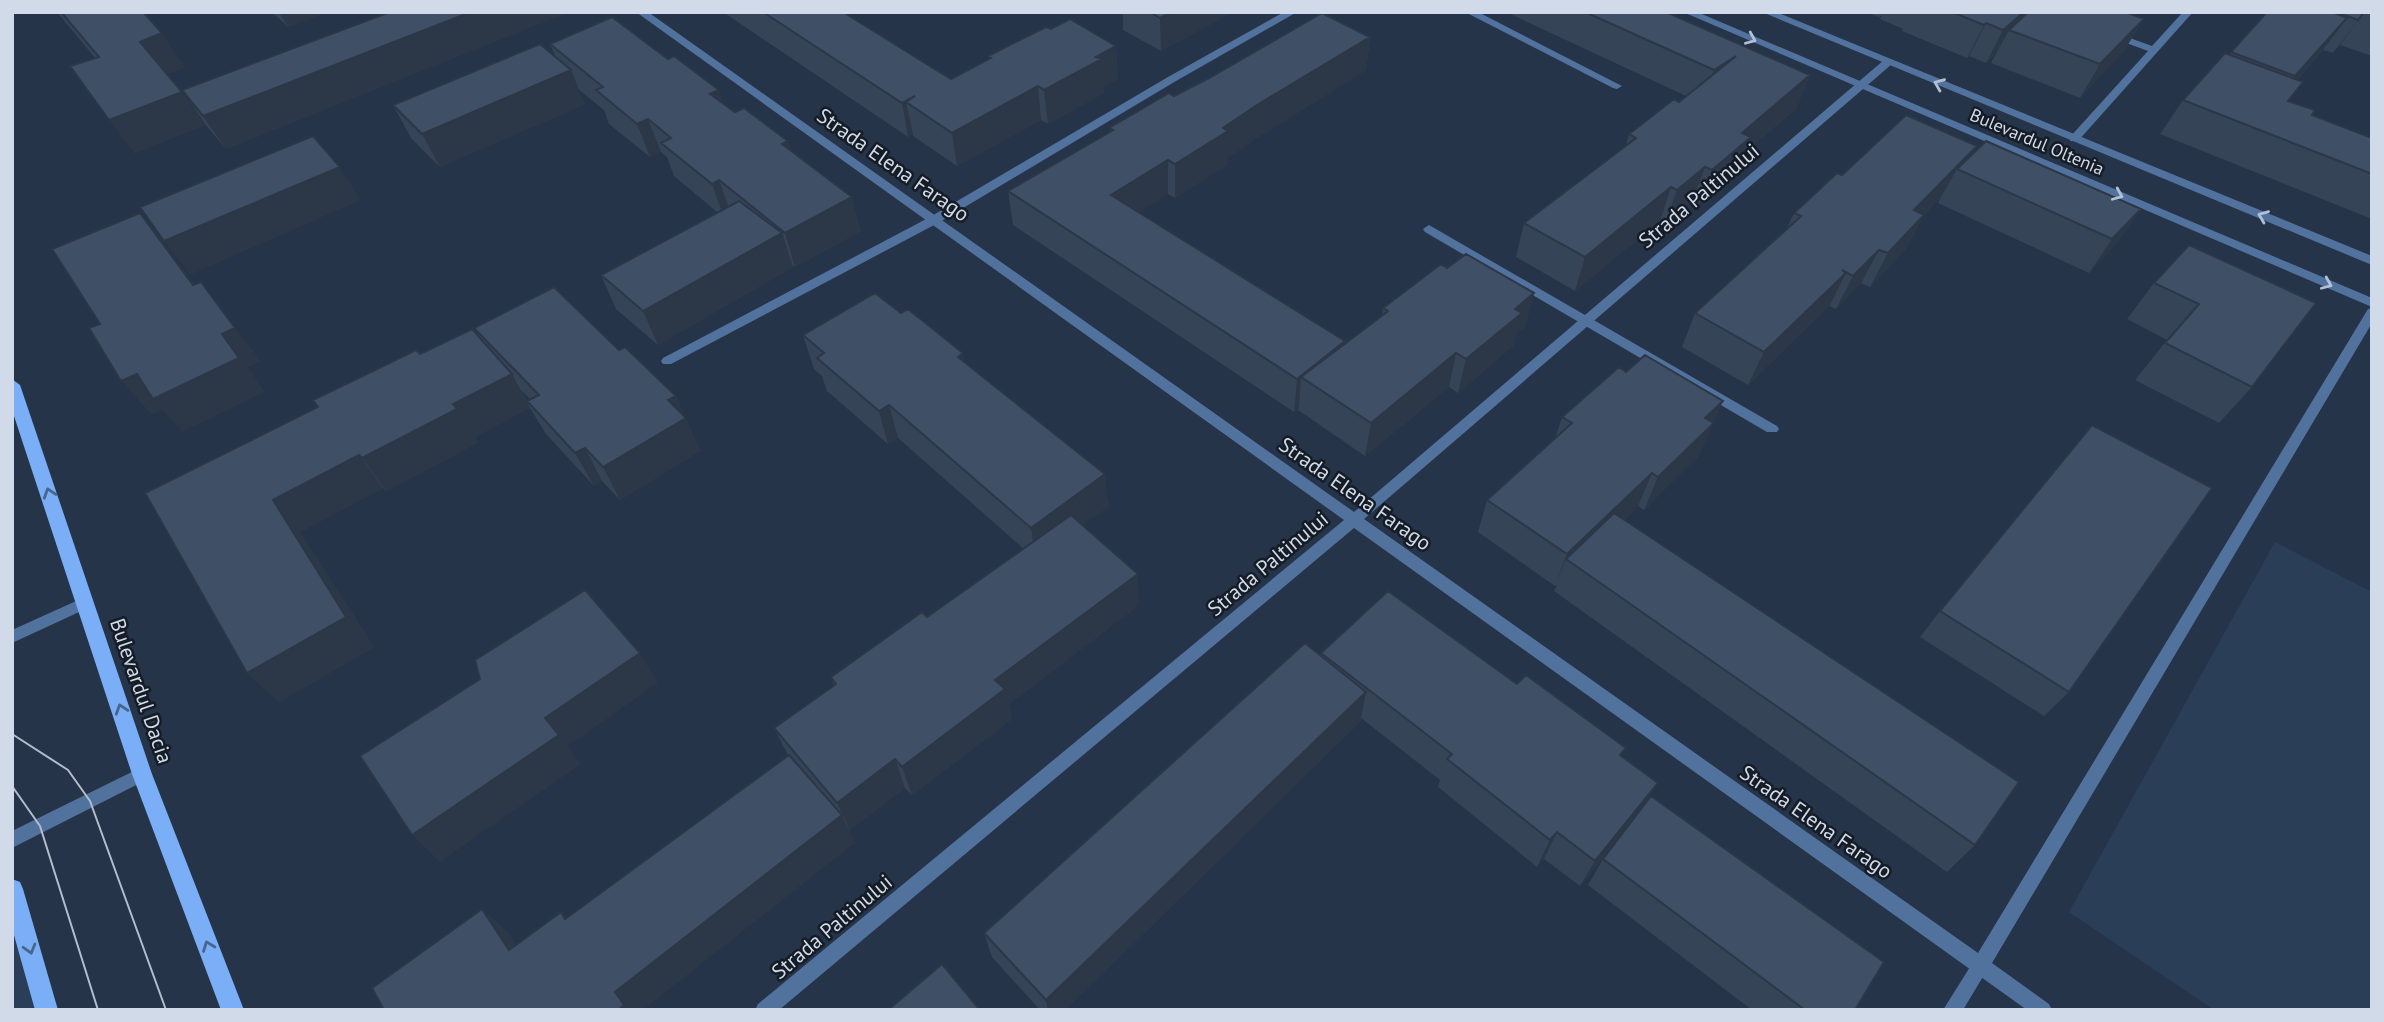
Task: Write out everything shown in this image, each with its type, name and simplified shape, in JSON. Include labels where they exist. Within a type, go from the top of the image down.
[{"type":"main road","name":"Bulevardul Dacia","points":[[12,385],[142,774],[233,1010]]},
{"type":"main road","points":[[12,889],[47,1010]]},
{"type":"street","name":"Strada Elena Farago","points":[[641,12],[2043,1010]]},
{"type":"street","points":[[667,361],[934,220],[1172,79],[1292,12]]},
{"type":"street","points":[[1469,12],[1617,86]]},
{"type":"street","name":"Bulevardul Oltenia","points":[[1688,12],[2372,303]]},
{"type":"street","name":"Bulevardul Oltenia","points":[[1767,12],[2372,261]]},
{"type":"street","points":[[2074,139],[2188,12]]},
{"type":"street","points":[[2104,32],[2154,50]]},
{"type":"street","name":"Strada Paltinului","points":[[764,1010],[1355,519],[1888,62]]},
{"type":"street","points":[[1429,229],[1772,429]]},
{"type":"street","points":[[1952,1010],[2372,312]]},
{"type":"street","points":[[12,637],[85,603]]},
{"type":"street","points":[[12,840],[142,774]]},
{"type":"shaded area","points":[[2275,542],[2372,592],[2372,1010],[2214,1010],[2069,912]]},
{"type":"shaded area","points":[[12,893],[43,1010],[12,1010]]},
{"type":"building","points":[[61,12],[143,12],[162,33],[140,42],[182,92],[109,120],[70,66],[99,57]]},
{"type":"building","points":[[390,12],[471,12],[203,116],[182,90]]},
{"type":"building","points":[[763,12],[843,12],[951,79],[991,58],[988,56],[1046,27],[1051,29],[1070,19],[1116,46],[1096,57],[1102,59],[1044,90],[1038,86],[952,133],[906,102],[915,96],[902,103]]},
{"type":"building","points":[[1150,12],[1172,12],[1160,18]]},
{"type":"building","points":[[1585,12],[1666,12],[1810,75],[1742,133],[1751,137],[1712,170],[1705,167],[1677,190],[1671,187],[1585,257],[1524,223],[1636,138],[1629,134],[1674,99],[1679,102],[1736,56],[1714,70]]},
{"type":"building","points":[[1952,12],[2024,12],[2003,30]]},
{"type":"building","points":[[2028,12],[2126,12],[2144,19],[2100,64],[2009,30]]},
{"type":"building","points":[[2267,12],[2332,12],[2347,18],[2295,76],[2231,52]]},
{"type":"building","points":[[2336,12],[2364,12],[2358,20]]},
{"type":"building","points":[[1322,13],[1370,37],[1257,105],[1223,128],[1228,131],[1175,164],[1168,160],[1111,195],[1345,341],[1297,379],[1008,191],[1113,130],[1109,128],[1169,93],[1174,96],[1209,78]]},
{"type":"building","points":[[612,17],[668,59],[674,56],[719,90],[710,94],[735,112],[744,108],[788,141],[782,144],[852,197],[785,233],[719,180],[712,184],[661,143],[671,138],[648,119],[637,124],[596,90],[603,87],[550,44]]},
{"type":"building","points":[[540,44],[571,70],[422,134],[393,105]]},
{"type":"building","points":[[2225,53],[2303,82],[2288,101],[2315,110],[2312,115],[2372,138],[2372,174],[2183,100]]},
{"type":"building","points":[[1906,115],[1977,146],[1914,210],[1924,215],[1888,253],[1879,250],[1853,276],[1842,270],[1846,273],[1764,352],[1695,313],[1801,216],[1794,213],[1837,173],[1842,175]]},
{"type":"building","points":[[313,136],[340,167],[164,241],[140,207]]},
{"type":"building","points":[[1986,141],[2141,209],[2112,239],[1957,169]]},
{"type":"building","points":[[739,201],[782,233],[643,311],[601,275]]},
{"type":"building","points":[[140,213],[193,285],[201,282],[235,328],[222,334],[239,358],[153,399],[137,374],[121,381],[89,328],[100,324],[52,249]]},
{"type":"building","points":[[2189,245],[2316,303],[2252,387],[2165,343],[2199,304],[2154,283]]},
{"type":"building","points":[[1466,254],[1534,293],[1515,309],[1522,313],[1466,359],[1456,353],[1371,423],[1301,377],[1388,311],[1383,308],[1441,264],[1447,268]]},
{"type":"building","points":[[554,287],[619,350],[625,347],[676,396],[668,400],[686,418],[603,467],[585,448],[575,453],[527,401],[539,395],[474,328]]},
{"type":"building","points":[[875,293],[901,313],[908,309],[963,353],[958,357],[1105,474],[1031,528],[889,405],[879,411],[817,358],[824,353],[803,335]]},
{"type":"building","points":[[472,329],[512,374],[453,404],[457,409],[362,458],[359,455],[273,500],[346,617],[247,673],[145,493],[318,407],[313,400],[416,350],[420,354]]},
{"type":"building","points":[[1645,355],[1723,401],[1705,418],[1714,423],[1658,477],[1652,473],[1567,554],[1487,500],[1572,423],[1562,417],[1619,367],[1626,372]]},
{"type":"building","points":[[2092,425],[2212,488],[2069,692],[1940,611]]},
{"type":"building","points":[[1614,513],[2019,782],[1975,845],[1566,559]]},
{"type":"building","points":[[1071,515],[1138,574],[995,680],[1005,689],[902,767],[895,759],[837,803],[774,728],[836,684],[831,677],[922,612],[927,617]]},
{"type":"building","points":[[585,590],[640,653],[545,718],[559,735],[412,835],[360,756],[480,679],[475,660]]},
{"type":"building","points":[[1388,591],[1517,684],[1526,675],[1626,748],[1620,755],[1658,783],[1595,861],[1557,832],[1550,840],[1447,759],[1452,754],[1321,653]]},
{"type":"building","points":[[1305,643],[1366,692],[1046,1000],[984,933]]},
{"type":"building","points":[[789,755],[842,815],[615,992],[624,1005],[618,1010],[384,1010],[372,988],[482,909],[509,950],[561,912],[565,919]]},
{"type":"building","points":[[1651,796],[1884,962],[1855,1010],[1805,1010],[1603,859]]},
{"type":"building","points":[[942,964],[980,1010],[888,1010]]},
{"type":"tram line","points":[[12,734],[68,770],[90,801],[166,1010]]},
{"type":"tram line","points":[[12,786],[40,826],[98,1010]]}]
